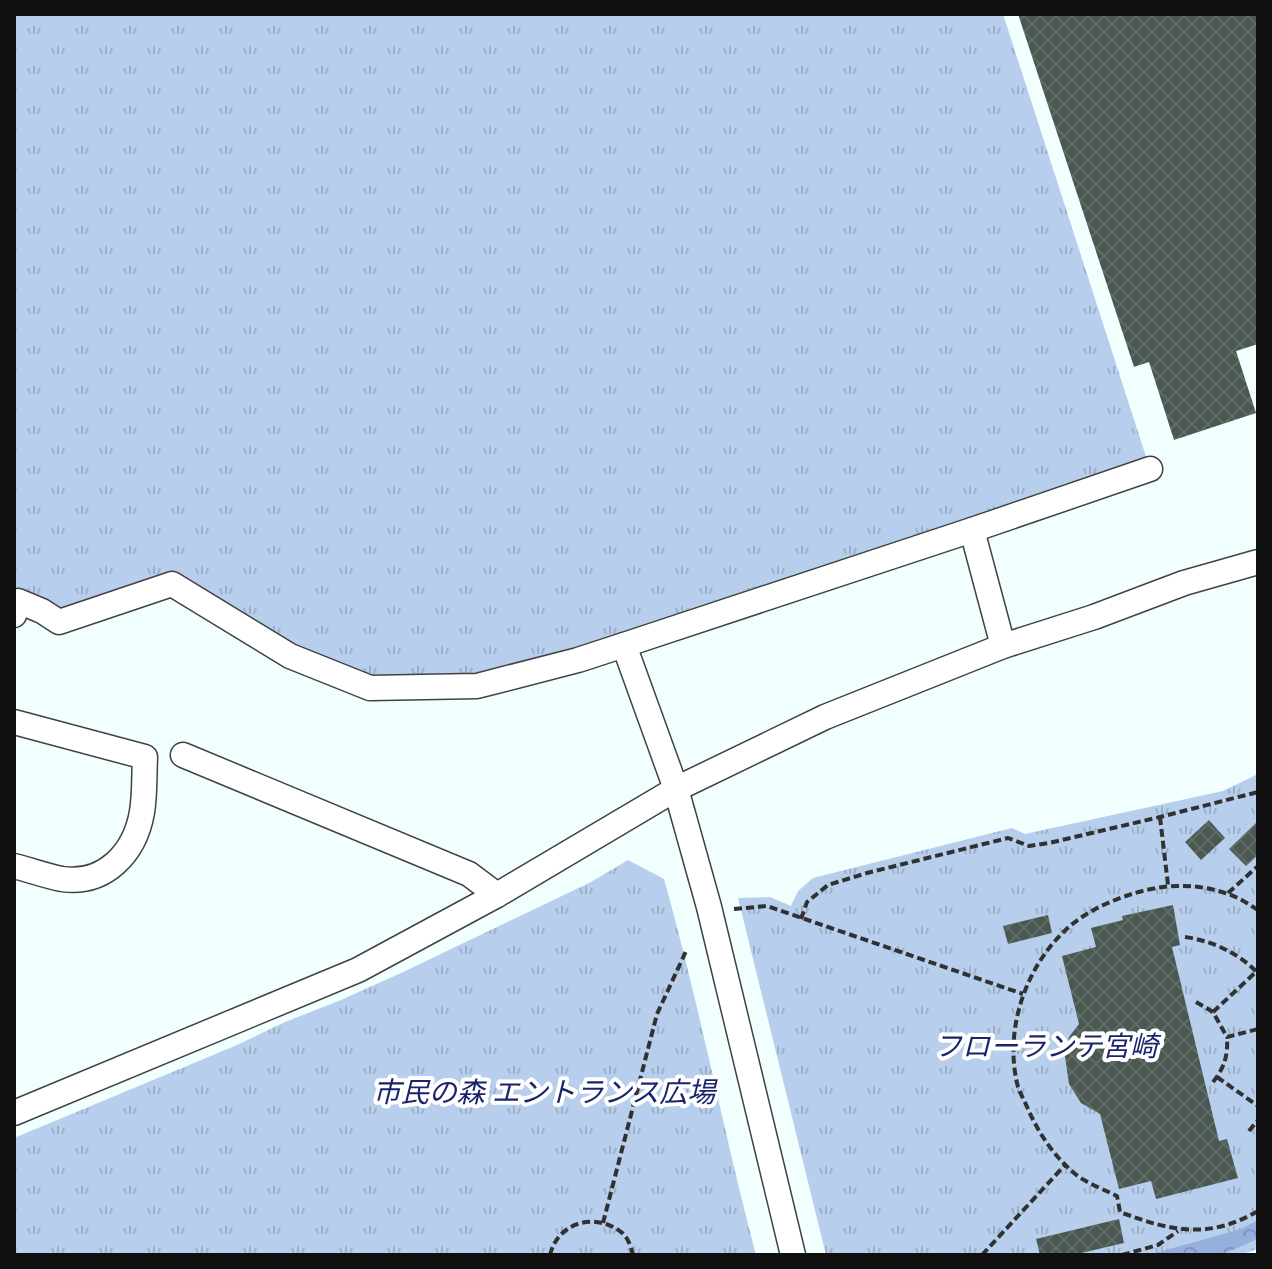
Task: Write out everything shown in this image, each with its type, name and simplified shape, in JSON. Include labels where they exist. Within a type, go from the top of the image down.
[{"type":"street","points":[[14,615],[18,601],[59,622],[172,584],[290,656],[370,688],[477,686],[578,660],[1150,469]]},
{"type":"street","points":[[972,530],[1003,646]]},
{"type":"street","points":[[14,1113],[358,970],[497,895],[676,789],[825,717],[1003,646],[1094,617],[1184,583],[1258,562]]},
{"type":"street","points":[[624,645],[676,789],[709,907],[793,1255]]},
{"type":"street","points":[[14,722],[145,757],[142,812],[133,841],[113,867],[90,878],[63,879],[14,866]]},
{"type":"street","points":[[183,755],[469,874],[497,895]]},
{"type":"path","points":[[801,919],[807,902],[828,885],[867,873],[1008,838],[1029,846],[1258,792]]},
{"type":"path","points":[[1160,817],[1168,885]]},
{"type":"path","points":[[1228,893],[1258,866]]},
{"type":"path","points":[[1258,910],[1228,893],[1168,885],[1118,898],[1087,914],[1069,927],[1036,967],[1023,994],[1016,1019],[1014,1050],[1018,1087],[1033,1121],[1055,1155],[1077,1176],[1117,1196],[1120,1212],[1156,1226],[1179,1230],[1220,1228],[1258,1211]]},
{"type":"path","points":[[734,909],[767,906],[1023,994]]},
{"type":"path","points":[[1185,937],[1206,940],[1258,971],[1213,1012]]},
{"type":"path","points":[[603,1223],[657,1014],[687,949]]},
{"type":"path","points":[[1196,1002],[1213,1012],[1227,1037],[1228,1054],[1223,1069],[1215,1079],[1258,1106]]},
{"type":"path","points":[[1227,1037],[1258,1029]]},
{"type":"path","points":[[1249,1131],[1258,1120]]},
{"type":"path","points":[[982,1255],[1065,1165]]},
{"type":"path","points":[[550,1255],[560,1233],[582,1222],[594,1220],[623,1233],[633,1255]]},
{"type":"path","points":[[1122,1255],[1158,1245],[1179,1230]]},
{"type":"green space","points":[[1003,14],[1150,469],[477,686],[370,688],[172,584],[59,622],[14,596],[14,15]]},
{"type":"green space","name":"フローランテ宮崎","points":[[1258,774],[1258,1249],[1239,1255],[826,1255],[738,898],[770,897],[791,906],[798,891],[813,878],[1012,828],[1025,834],[1223,791]]},
{"type":"green space","name":"市民の森 エントランス広場","points":[[628,860],[664,879],[756,1255],[14,1255],[14,1138],[401,973],[591,882]]},
{"type":"green space","points":[[1258,1220],[1258,1239],[1221,1255],[1149,1255],[1241,1229]]},
{"type":"building","points":[[1018,14],[1258,14],[1258,344],[1236,351],[1256,413],[1174,440],[1149,362],[1134,367]]},
{"type":"building","points":[[1209,820],[1225,838],[1201,860],[1185,842]]},
{"type":"building","points":[[1258,821],[1258,855],[1246,866],[1229,849]]},
{"type":"building","points":[[1173,905],[1180,945],[1172,947],[1219,1141],[1227,1139],[1238,1178],[1156,1199],[1151,1181],[1119,1189],[1100,1114],[1081,1103],[1069,1084],[1065,1056],[1069,1037],[1079,1024],[1062,956],[1096,947],[1091,928],[1123,920],[1122,916]]},
{"type":"building","points":[[1048,915],[1052,933],[1008,944],[1003,926]]},
{"type":"building","points":[[1119,1219],[1124,1243],[1073,1255],[1040,1255],[1036,1239]]}]
